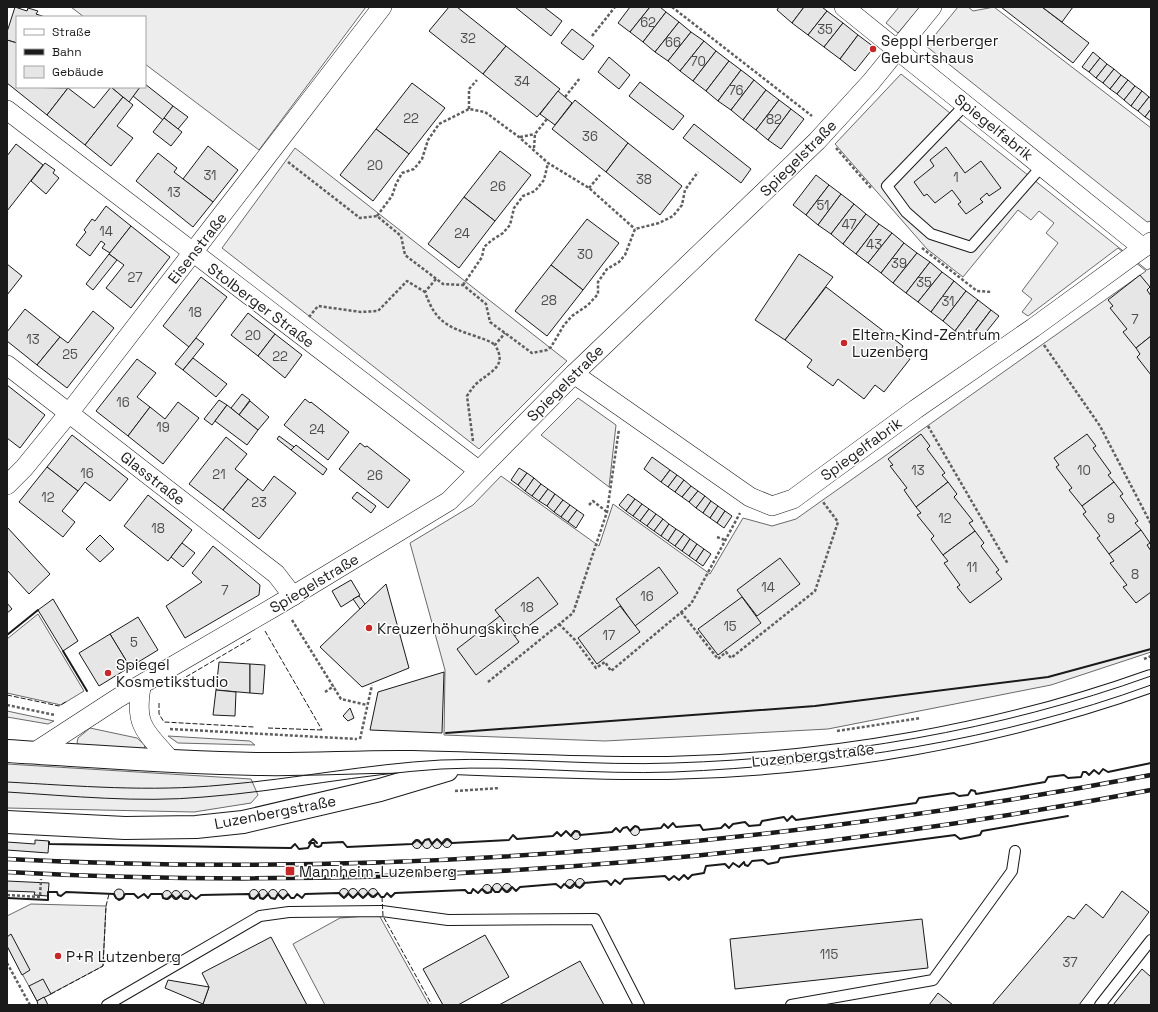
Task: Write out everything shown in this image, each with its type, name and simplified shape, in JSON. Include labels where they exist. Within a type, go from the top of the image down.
[{"type":"main road","name":"Luzenbergstraße","points":[[7,751],[172,762],[315,765],[389,762],[610,768],[671,768],[789,760],[858,752],[927,741],[1058,710],[1151,681]]},
{"type":"main road","name":"Luzenbergstraße","points":[[7,822],[125,828],[196,827],[243,822],[380,790],[467,763]]},
{"type":"street","name":"Eisenstraße","points":[[7,485],[24,468],[69,413],[194,253],[382,7]]},
{"type":"street","name":"Spiegelfabrik","points":[[574,374],[634,418],[750,497],[772,506],[793,499],[916,409],[1033,328],[1147,245],[1042,166],[844,7]]},
{"type":"street","name":"Spiegelstraße","points":[[35,752],[101,709],[141,687],[449,501],[574,374],[828,128],[871,82],[932,7]]},
{"type":"street","name":"Stolberger Straße","points":[[7,110],[478,470]]},
{"type":"street","name":"Glasstraße","points":[[7,365],[276,574],[293,596]]},
{"type":"street","points":[[141,687],[138,707],[139,719],[144,730],[172,762]]},
{"type":"lane","points":[[966,104],[887,186],[906,212],[931,234],[971,247],[1042,166]]},
{"type":"lane","points":[[791,1005],[933,980],[1012,871],[1015,851]]},
{"type":"lane","points":[[107,1005],[260,916],[289,912],[382,911],[448,920],[595,919],[639,1005]]},
{"type":"lane","points":[[1100,1005],[1151,940]]},
{"type":"path","points":[[592,36],[615,7]]},
{"type":"path","points":[[672,7],[828,128]]},
{"type":"path","points":[[565,97],[580,78]]},
{"type":"path","points":[[468,110],[469,89],[477,80]]},
{"type":"path","points":[[272,150],[360,218],[377,216],[392,196],[402,173],[414,169],[422,160],[428,140],[439,124],[468,110],[485,112],[519,137],[548,162],[589,188],[635,229]]},
{"type":"path","points":[[534,149],[535,134],[547,119]]},
{"type":"path","points":[[519,137],[535,134]]},
{"type":"path","points":[[463,285],[482,257],[484,247],[503,233],[510,225],[514,208],[523,196],[536,191],[544,180],[548,162]]},
{"type":"path","points":[[635,229],[673,216],[682,205],[685,190],[698,172]]},
{"type":"path","points":[[589,188],[600,175]]},
{"type":"path","points":[[377,216],[400,236],[405,255],[443,284],[463,285],[486,304],[490,322],[532,353],[547,350],[572,316],[588,305],[598,294],[598,282],[608,270],[619,262],[625,255],[635,229]]},
{"type":"path","points":[[425,292],[436,279]]},
{"type":"path","points":[[297,332],[318,306],[361,312],[378,311],[407,281],[425,292],[429,303],[444,324],[454,329],[490,341],[495,345],[500,358],[497,368],[476,384],[467,396],[478,470]]},
{"type":"path","points":[[1033,328],[1100,426],[1151,524]]},
{"type":"path","points":[[495,345],[504,333]]},
{"type":"path","points":[[916,409],[929,427],[1008,564]]},
{"type":"path","points":[[488,682],[573,612],[607,512],[619,426],[634,418]]},
{"type":"path","points":[[681,612],[718,659],[726,652],[731,658],[815,591],[838,522],[810,486]]},
{"type":"path","points":[[559,624],[575,640],[596,668],[605,662],[611,671],[691,604],[750,497]]},
{"type":"path","points":[[589,505],[593,502],[607,512]]},
{"type":"path","points":[[717,537],[725,540]]},
{"type":"path","points":[[293,622],[341,699],[367,705]]},
{"type":"path","points":[[1137,662],[1151,656]]},
{"type":"path","points":[[360,739],[372,685]]},
{"type":"path","points":[[324,692],[334,686]]},
{"type":"path","points":[[831,732],[925,717]]},
{"type":"path","points":[[144,730],[156,728],[367,739]]},
{"type":"path","points":[[7,895],[40,897],[41,879]]},
{"type":"path","points":[[7,963],[30,1005]]},
{"type":"shaded area","points":[[71,7],[366,7],[259,150],[146,65],[146,16],[83,16]]},
{"type":"shaded area","points":[[899,7],[920,7],[898,33],[886,23]]},
{"type":"shaded area","points":[[958,7],[968,7],[973,11],[994,7],[1151,128],[1151,221],[1147,222],[926,46]]},
{"type":"shaded area","points":[[901,74],[1147,270],[1151,268],[1151,652],[1051,685],[828,729],[605,741],[444,735],[445,670],[410,543],[473,505],[501,476],[599,546],[613,504],[710,574],[743,518],[772,526],[796,519],[1146,271],[1118,248],[1028,316],[1022,312],[1032,299],[1022,291],[1058,243],[1046,233],[1054,223],[1039,211],[1031,220],[1018,210],[963,277],[927,249],[835,144]]},
{"type":"shaded area","points":[[295,148],[567,361],[479,449],[222,248]]},
{"type":"shaded area","points":[[578,398],[616,425],[609,487],[541,435]]},
{"type":"shaded area","points":[[38,614],[84,691],[61,705],[7,693],[7,639]]},
{"type":"shaded area","points":[[7,711],[54,721],[48,724],[7,717]]},
{"type":"shaded area","points":[[90,728],[137,738],[145,745],[144,749],[81,746],[77,743],[78,738]]},
{"type":"shaded area","points":[[168,736],[250,741],[255,745],[178,743]]},
{"type":"shaded area","points":[[7,764],[251,779],[258,795],[251,803],[194,812],[7,808]]},
{"type":"shaded area","name":"P+R Lutzenberg","points":[[31,904],[106,906],[103,966],[37,1001],[7,946],[7,916]]},
{"type":"shaded area","points":[[379,915],[429,1005],[325,1005],[293,944],[340,918]]},
{"type":"building","points":[[15,7],[27,11],[28,8],[38,11],[36,14],[42,16],[16,16],[16,43],[7,40],[7,32]]},
{"type":"building","points":[[449,7],[457,7],[506,46],[483,74],[429,31]]},
{"type":"building","points":[[515,7],[544,7],[562,21],[551,36]]},
{"type":"building","points":[[630,7],[650,7],[630,32],[618,23]]},
{"type":"building","points":[[650,7],[660,7],[666,12],[643,42],[630,32]]},
{"type":"building","points":[[779,7],[804,7],[792,23],[777,10]]},
{"type":"building","points":[[804,7],[822,7],[827,11],[808,35],[792,23]]},
{"type":"building","points":[[1001,7],[1042,7],[1089,43],[1073,63]]},
{"type":"building","points":[[1042,7],[1073,7],[1062,22]]},
{"type":"building","points":[[827,11],[843,23],[824,47],[808,35]]},
{"type":"building","points":[[666,12],[679,22],[655,52],[643,42]]},
{"type":"building","points":[[679,22],[691,32],[668,61],[655,52]]},
{"type":"building","points":[[843,23],[858,35],[840,59],[824,47]]},
{"type":"building","points":[[572,29],[594,46],[583,60],[561,43]]},
{"type":"building","points":[[691,32],[704,41],[680,71],[668,61]]},
{"type":"building","points":[[858,35],[874,47],[855,71],[840,59]]},
{"type":"building","points":[[7,40],[16,43],[16,88],[68,88],[47,115],[7,83]]},
{"type":"building","points":[[704,41],[716,51],[693,81],[680,71]]},
{"type":"building","points":[[506,46],[560,89],[537,117],[483,74]]},
{"type":"building","points":[[716,51],[729,61],[706,91],[693,81]]},
{"type":"building","points":[[1093,52],[1100,58],[1089,72],[1082,67]]},
{"type":"building","points":[[609,57],[630,75],[619,89],[598,72]]},
{"type":"building","points":[[1100,58],[1107,64],[1096,78],[1089,72]]},
{"type":"building","points":[[729,61],[741,70],[718,101],[706,91]]},
{"type":"building","points":[[1107,64],[1114,69],[1103,83],[1096,78]]},
{"type":"building","points":[[1114,69],[1121,75],[1110,89],[1103,83]]},
{"type":"building","points":[[741,70],[754,80],[731,110],[718,101]]},
{"type":"building","points":[[1121,75],[1128,80],[1117,94],[1110,89]]},
{"type":"building","points":[[754,80],[766,90],[743,120],[731,110]]},
{"type":"building","points":[[1128,80],[1135,86],[1124,100],[1117,94]]},
{"type":"building","points":[[640,82],[684,116],[673,130],[629,96]]},
{"type":"building","points":[[412,83],[445,108],[409,154],[376,129]]},
{"type":"building","points":[[146,85],[173,106],[163,120],[133,96],[139,88],[146,88]]},
{"type":"building","points":[[1135,86],[1142,91],[1131,106],[1124,100]]},
{"type":"building","points":[[68,88],[94,108],[110,88],[123,97],[85,145],[47,115]]},
{"type":"building","points":[[112,88],[139,88],[129,102]]},
{"type":"building","points":[[766,90],[779,100],[756,130],[743,120]]},
{"type":"building","points":[[558,91],[572,103],[555,125],[540,114]]},
{"type":"building","points":[[1142,91],[1149,97],[1138,111],[1131,106]]},
{"type":"building","points":[[123,97],[133,105],[117,126],[133,138],[111,166],[85,145]]},
{"type":"building","points":[[1149,97],[1151,98],[1151,109],[1145,117],[1138,111]]},
{"type":"building","points":[[575,100],[628,143],[606,172],[552,129]]},
{"type":"building","points":[[779,100],[791,109],[768,140],[756,130]]},
{"type":"building","points":[[173,106],[188,117],[178,129],[164,118]]},
{"type":"building","points":[[791,109],[804,119],[781,149],[768,140]]},
{"type":"building","points":[[1151,109],[1151,121],[1145,117]]},
{"type":"building","points":[[164,118],[182,132],[171,146],[153,132]]},
{"type":"building","points":[[694,124],[751,169],[741,183],[683,138]]},
{"type":"building","points":[[376,129],[409,154],[373,201],[340,175]]},
{"type":"building","points":[[628,143],[682,186],[660,215],[606,172]]},
{"type":"building","points":[[16,144],[43,165],[7,211],[7,156]]},
{"type":"building","points":[[208,146],[238,170],[213,202],[183,179]]},
{"type":"building","points":[[946,147],[965,173],[981,161],[1001,188],[989,196],[987,193],[980,199],[983,202],[966,214],[958,204],[961,202],[952,190],[935,203],[927,194],[924,196],[914,182],[934,166],[930,160]]},
{"type":"building","points":[[500,151],[531,175],[495,221],[464,197]]},
{"type":"building","points":[[158,153],[177,168],[174,172],[213,202],[193,227],[136,181]]},
{"type":"building","points":[[45,163],[55,170],[53,173],[59,178],[46,194],[31,181]]},
{"type":"building","points":[[816,175],[829,185],[806,215],[793,205]]},
{"type":"building","points":[[829,185],[841,194],[818,225],[806,215]]},
{"type":"building","points":[[841,194],[854,204],[831,234],[818,225]]},
{"type":"building","points":[[464,197],[495,221],[459,268],[428,244]]},
{"type":"building","points":[[854,204],[866,214],[843,244],[831,234]]},
{"type":"building","points":[[106,206],[131,226],[110,253],[102,248],[105,244],[101,241],[90,256],[76,245],[86,232],[84,230],[92,219],[95,221]]},
{"type":"building","points":[[866,214],[879,224],[856,254],[843,244]]},
{"type":"building","points":[[587,219],[619,243],[583,290],[551,265]]},
{"type":"building","points":[[879,224],[892,233],[868,263],[856,254]]},
{"type":"building","points":[[131,226],[170,257],[131,308],[106,288],[124,265],[109,254]]},
{"type":"building","points":[[892,233],[904,243],[881,273],[868,263]]},
{"type":"building","points":[[904,243],[917,253],[893,283],[881,273]]},
{"type":"building","points":[[917,253],[930,262],[906,293],[893,283]]},
{"type":"building","points":[[109,254],[117,260],[93,290],[86,284]]},
{"type":"building","points":[[799,254],[833,277],[785,340],[755,320]]},
{"type":"building","points":[[930,262],[942,272],[918,302],[906,293]]},
{"type":"building","points":[[7,264],[22,276],[7,295]]},
{"type":"building","points":[[551,265],[583,290],[547,336],[515,311]]},
{"type":"building","points":[[942,272],[954,281],[931,312],[918,302]]},
{"type":"building","points":[[1140,275],[1150,287],[1147,290],[1151,296],[1151,336],[1136,348],[1123,332],[1127,329],[1110,308],[1113,306],[1108,300]]},
{"type":"building","points":[[201,277],[227,297],[189,347],[163,326]]},
{"type":"building","points":[[954,281],[966,291],[943,321],[931,312]]},
{"type":"building","name":"Eltern-Kind-Zentrum Luzenberg","points":[[826,287],[903,346],[900,351],[910,359],[884,392],[875,385],[864,399],[838,379],[833,386],[807,367],[812,360],[785,340]]},
{"type":"building","points":[[966,291],[978,300],[955,331],[943,321]]},
{"type":"building","points":[[978,300],[991,310],[968,340],[955,331]]},
{"type":"building","points":[[25,309],[60,337],[37,365],[7,341],[7,332]]},
{"type":"building","points":[[991,310],[999,316],[983,336],[976,330]]},
{"type":"building","points":[[93,311],[114,328],[67,388],[37,365],[60,337],[68,343]]},
{"type":"building","points":[[248,313],[275,334],[258,356],[231,335]]},
{"type":"building","points":[[275,334],[302,355],[285,378],[258,356]]},
{"type":"building","points":[[1151,336],[1151,375],[1137,357],[1140,354],[1136,348]]},
{"type":"building","points":[[196,338],[204,344],[183,370],[175,364]]},
{"type":"building","points":[[193,358],[227,384],[216,397],[183,370]]},
{"type":"building","points":[[137,359],[156,373],[137,397],[150,407],[128,436],[96,411]]},
{"type":"building","points":[[7,385],[45,415],[20,448],[7,438]]},
{"type":"building","points":[[242,394],[250,400],[239,415],[231,408]]},
{"type":"building","points":[[305,399],[310,403],[311,402],[349,432],[328,460],[284,425]]},
{"type":"building","points":[[219,400],[227,405],[212,425],[204,419]]},
{"type":"building","points":[[250,401],[269,417],[258,430],[239,415]]},
{"type":"building","points":[[178,402],[199,418],[163,464],[128,436],[150,407],[165,419]]},
{"type":"building","points":[[227,405],[258,430],[247,445],[215,421]]},
{"type":"building","points":[[921,434],[930,446],[927,449],[945,473],[942,475],[948,482],[916,507],[904,490],[907,488],[890,466],[893,465],[888,459]]},
{"type":"building","points":[[1087,434],[1096,446],[1093,448],[1111,473],[1108,475],[1114,482],[1082,506],[1069,490],[1072,488],[1056,467],[1059,465],[1054,458]]},
{"type":"building","points":[[72,435],[128,479],[110,501],[85,482],[78,491],[47,467]]},
{"type":"building","points":[[279,436],[294,447],[291,450],[277,439]]},
{"type":"building","points":[[226,437],[247,454],[235,469],[248,479],[223,510],[189,484]]},
{"type":"building","points":[[360,443],[365,447],[367,446],[410,480],[388,508],[339,469]]},
{"type":"building","points":[[296,445],[327,469],[323,475],[291,450]]},
{"type":"building","points":[[652,457],[670,470],[661,482],[644,469]]},
{"type":"building","points":[[47,467],[78,491],[62,511],[75,522],[63,537],[19,502]]},
{"type":"building","points":[[519,468],[527,473],[518,485],[511,480]]},
{"type":"building","points":[[670,470],[677,475],[668,487],[661,482]]},
{"type":"building","points":[[527,473],[534,478],[525,491],[518,485]]},
{"type":"building","points":[[677,475],[684,480],[675,492],[668,487]]},
{"type":"building","points":[[274,476],[296,493],[259,539],[223,510],[248,479],[263,491]]},
{"type":"building","points":[[534,478],[541,484],[532,496],[525,491]]},
{"type":"building","points":[[684,480],[691,486],[682,497],[675,492]]},
{"type":"building","points":[[948,482],[957,494],[954,497],[973,521],[969,523],[975,531],[943,555],[931,539],[934,536],[917,515],[921,513],[916,507]]},
{"type":"building","points":[[1114,482],[1123,494],[1120,496],[1138,521],[1135,523],[1141,530],[1109,554],[1097,538],[1100,536],[1083,514],[1086,512],[1082,506]]},
{"type":"building","points":[[541,484],[548,489],[539,501],[532,496]]},
{"type":"building","points":[[691,486],[698,491],[689,502],[682,497]]},
{"type":"building","points":[[548,489],[555,494],[547,506],[539,501]]},
{"type":"building","points":[[698,491],[705,496],[696,508],[689,502]]},
{"type":"building","points":[[357,492],[376,506],[371,513],[352,498]]},
{"type":"building","points":[[555,494],[563,500],[554,512],[547,506]]},
{"type":"building","points":[[628,494],[635,499],[626,511],[619,505]]},
{"type":"building","points":[[148,495],[192,530],[168,561],[124,526]]},
{"type":"building","points":[[705,496],[711,501],[703,513],[696,508]]},
{"type":"building","points":[[635,499],[642,504],[633,516],[626,511]]},
{"type":"building","points":[[563,500],[570,505],[561,517],[554,512]]},
{"type":"building","points":[[711,501],[718,506],[710,518],[703,513]]},
{"type":"building","points":[[642,504],[649,509],[640,521],[633,516]]},
{"type":"building","points":[[570,505],[577,510],[568,522],[561,517]]},
{"type":"building","points":[[718,506],[725,511],[717,523],[710,518]]},
{"type":"building","points":[[649,509],[656,514],[647,526],[640,521]]},
{"type":"building","points":[[577,510],[584,515],[576,528],[568,522]]},
{"type":"building","points":[[725,511],[732,516],[724,528],[717,523]]},
{"type":"building","points":[[656,514],[663,519],[654,531],[647,526]]},
{"type":"building","points":[[663,519],[669,524],[661,536],[654,531]]},
{"type":"building","points":[[669,524],[676,529],[668,541],[661,536]]},
{"type":"building","points":[[7,527],[50,574],[29,594],[7,570]]},
{"type":"building","points":[[676,529],[684,534],[675,546],[668,541]]},
{"type":"building","points":[[1141,530],[1150,543],[1147,545],[1151,551],[1151,592],[1136,603],[1123,587],[1127,585],[1110,563],[1114,561],[1109,554]]},
{"type":"building","points":[[975,531],[984,543],[981,546],[999,570],[996,572],[1002,579],[970,603],[957,587],[960,585],[944,563],[948,561],[943,555]]},
{"type":"building","points":[[684,534],[690,539],[682,551],[675,546]]},
{"type":"building","points":[[100,535],[114,549],[100,562],[86,549]]},
{"type":"building","points":[[690,539],[697,544],[689,556],[682,551]]},
{"type":"building","points":[[182,543],[195,553],[183,567],[171,557]]},
{"type":"building","points":[[697,544],[704,549],[696,561],[689,556]]},
{"type":"building","points":[[213,546],[260,585],[259,595],[185,638],[166,606],[202,582],[192,573]]},
{"type":"building","points":[[704,549],[711,554],[703,566],[696,561]]},
{"type":"building","points":[[780,558],[800,584],[757,616],[737,590]]},
{"type":"building","points":[[659,567],[678,593],[635,626],[616,599]]},
{"type":"building","points":[[538,577],[558,604],[515,636],[495,610]]},
{"type":"building","points":[[351,580],[360,595],[341,607],[332,591]]},
{"type":"building","name":"Kreuzerhöhungskirche","points":[[386,584],[409,668],[362,687],[320,647]]},
{"type":"building","points":[[359,596],[365,604],[360,609],[353,599]]},
{"type":"building","points":[[742,597],[761,623],[718,655],[698,629]]},
{"type":"building","points":[[53,599],[78,641],[63,651],[38,610]]},
{"type":"building","points":[[7,603],[12,609],[7,613]]},
{"type":"building","points":[[620,606],[640,632],[597,664],[578,638]]},
{"type":"building","points":[[500,616],[519,642],[476,675],[457,649]]},
{"type":"building","points":[[138,617],[158,650],[130,667],[110,634]]},
{"type":"building","points":[[110,634],[130,667],[99,686],[79,653]]},
{"type":"building","points":[[219,662],[250,664],[250,693],[216,690]]},
{"type":"building","points":[[250,664],[265,665],[263,694],[250,693]]},
{"type":"building","points":[[444,672],[442,733],[370,730],[378,692]]},
{"type":"building","points":[[216,690],[236,692],[235,716],[213,715]]},
{"type":"building","points":[[350,708],[354,718],[348,721],[343,716]]},
{"type":"building","points":[[635,826],[640,831],[635,836],[630,831]]},
{"type":"building","points":[[576,830],[581,835],[576,840],[571,835]]},
{"type":"building","points":[[447,838],[452,843],[447,848],[442,843]]},
{"type":"building","points":[[417,839],[422,844],[417,849],[412,844]]},
{"type":"building","points":[[427,839],[432,844],[427,849],[422,844]]},
{"type":"building","points":[[437,839],[442,844],[437,849],[432,844]]},
{"type":"building","points":[[35,840],[49,841],[48,853],[7,850],[7,842],[35,844]]},
{"type":"building","points":[[580,878],[585,883],[580,888],[575,883]]},
{"type":"building","points":[[570,879],[575,884],[570,889],[565,884]]},
{"type":"building","points":[[7,881],[49,883],[48,896],[34,895],[35,892],[7,891]]},
{"type":"building","points":[[497,883],[502,888],[497,893],[492,888]]},
{"type":"building","points":[[507,883],[512,888],[507,893],[502,888]]},
{"type":"building","points":[[487,884],[492,889],[487,894],[482,889]]},
{"type":"building","points":[[344,888],[349,893],[344,898],[339,893]]},
{"type":"building","points":[[353,888],[358,893],[353,898],[348,893]]},
{"type":"building","points":[[363,888],[368,893],[363,898],[358,893]]},
{"type":"building","points":[[373,888],[378,893],[373,898],[368,893]]},
{"type":"building","points":[[117,889],[121,889],[123,890],[123,898],[117,899],[114,896],[114,892]]},
{"type":"building","points":[[254,889],[259,894],[254,899],[249,894]]},
{"type":"building","points":[[263,889],[268,894],[263,899],[258,894]]},
{"type":"building","points":[[273,889],[278,894],[273,899],[268,894]]},
{"type":"building","points":[[283,889],[288,894],[283,899],[278,894]]},
{"type":"building","points":[[167,890],[172,895],[167,900],[162,895]]},
{"type":"building","points":[[176,890],[181,895],[176,900],[171,895]]},
{"type":"building","points":[[186,890],[191,895],[186,900],[181,895]]},
{"type":"building","points":[[1122,891],[1149,912],[1079,1005],[992,1005],[1068,916],[1074,919],[1086,904],[1103,918]]},
{"type":"building","points":[[922,919],[928,968],[735,989],[730,939]]},
{"type":"building","points":[[11,934],[30,970],[22,975],[7,946],[7,937]]},
{"type":"building","points":[[485,935],[509,977],[458,1005],[443,1005],[423,969]]},
{"type":"building","points":[[271,937],[307,1005],[201,1005],[203,1004],[209,987],[202,973]]},
{"type":"building","points":[[580,961],[604,1005],[499,1005]]},
{"type":"building","points":[[1142,969],[1151,977],[1151,1005],[1113,1005]]},
{"type":"building","points":[[43,979],[51,994],[37,1001],[29,986]]},
{"type":"building","points":[[168,980],[209,987],[203,1004],[165,988]]},
{"type":"building","points":[[938,993],[953,1005],[929,1005]]},
{"type":"building","points":[[44,997],[48,1005],[38,1005],[37,1001]]},
{"type":"tram line","points":[[7,782],[114,788],[168,788],[249,782],[386,765],[441,760],[470,759],[644,764],[734,760],[795,755],[855,748],[975,726],[1035,712],[1151,676]]},
{"type":"tram line","points":[[7,792],[130,799],[180,799],[263,791],[411,771],[441,769],[499,768],[644,773],[734,769],[855,756],[915,747],[975,735],[1035,721],[1093,705],[1151,685]]},
{"type":"railway","points":[[7,859],[151,864],[294,864],[438,860],[582,851],[725,838],[867,821],[1010,800],[1151,775]]},
{"type":"railway","points":[[7,872],[151,877],[294,878],[438,874],[582,866],[725,853],[867,836],[1010,815],[1151,790]]},
{"type":"fence","points":[[265,631],[322,730]]},
{"type":"fence","points":[[174,684],[252,638]]},
{"type":"fence","points":[[7,695],[59,706],[67,701]]},
{"type":"fence","points":[[159,703],[159,714],[164,722],[254,727]]},
{"type":"fence","points":[[268,728],[322,730]]},
{"type":"fence","points":[[51,994],[103,966],[106,906],[109,894]]},
{"type":"fence","points":[[382,897],[383,916],[432,1005]]},
{"type":"wall","points":[[7,635],[38,610]]},
{"type":"wall","points":[[446,733],[815,706],[1048,677],[1151,649]]},
{"type":"wall","points":[[63,651],[87,691]]},
{"type":"wall","points":[[49,842],[49,844],[291,848],[295,844],[299,849],[308,848],[311,843],[314,843],[315,846],[318,847],[321,846],[322,843],[343,842],[347,847],[412,844],[417,840],[422,844],[425,840],[429,839],[432,844],[437,839],[442,844],[447,839],[452,843],[509,840],[513,835],[517,839],[553,836],[557,832],[561,836],[566,831],[571,836],[575,831],[579,832],[580,835],[612,832],[616,828],[620,832],[623,828],[627,827],[630,831],[635,826],[640,830],[661,828],[664,824],[668,828],[673,823],[676,827],[700,825],[703,830],[721,828],[725,824],[729,828],[733,824],[745,822],[749,826],[760,825],[762,821],[784,817],[787,821],[792,816],[796,820],[916,803],[919,798],[954,793],[959,796],[968,795],[971,790],[975,791],[976,794],[1045,782],[1048,777],[1064,775],[1068,778],[1081,777],[1083,772],[1086,772],[1089,775],[1094,770],[1099,774],[1103,769],[1108,772],[1151,763]]},
{"type":"wall","points":[[7,898],[48,900],[48,892],[57,892],[58,895],[61,896],[66,892],[114,894],[119,900],[123,898],[125,894],[134,894],[138,898],[144,894],[148,898],[151,894],[162,894],[163,898],[167,899],[172,895],[176,899],[181,895],[183,898],[188,899],[191,895],[196,899],[201,895],[249,894],[250,898],[254,899],[259,894],[260,898],[263,899],[268,894],[271,898],[275,899],[278,894],[283,899],[288,894],[291,898],[294,898],[297,894],[302,898],[305,894],[339,893],[344,898],[348,893],[353,898],[358,893],[363,898],[368,893],[373,897],[378,893],[381,897],[384,897],[387,893],[391,897],[395,893],[465,890],[468,893],[471,893],[473,889],[478,893],[482,889],[487,893],[491,892],[492,888],[495,892],[499,892],[502,888],[507,892],[512,887],[516,891],[520,887],[556,884],[561,888],[564,884],[570,888],[575,883],[576,886],[580,888],[584,883],[607,881],[611,885],[615,880],[620,884],[624,879],[665,876],[669,880],[674,876],[679,880],[684,875],[688,879],[692,875],[704,873],[706,866],[725,864],[729,868],[733,863],[739,867],[744,862],[745,865],[748,866],[752,861],[763,860],[768,864],[778,862],[780,858],[955,835],[960,839],[980,835],[982,831],[1068,816]]},
{"type":"wall","points":[[309,843],[313,839],[317,843]]},
{"type":"place","name":"Seppl Herberger Geburtshaus","points":[[873,49]]},
{"type":"place","name":"Eltern-Kind-Zentrum Luzenberg","points":[[844,343]]},
{"type":"place","name":"Kreuzerhöhungskirche","points":[[369,628]]},
{"type":"place","name":"Spiegel Kosmetikstudio","points":[[108,673]]},
{"type":"place","name":"Mannheim-Luzenberg","points":[[290,871]]},
{"type":"place","name":"P+R Lutzenberg","points":[[58,956]]}]
